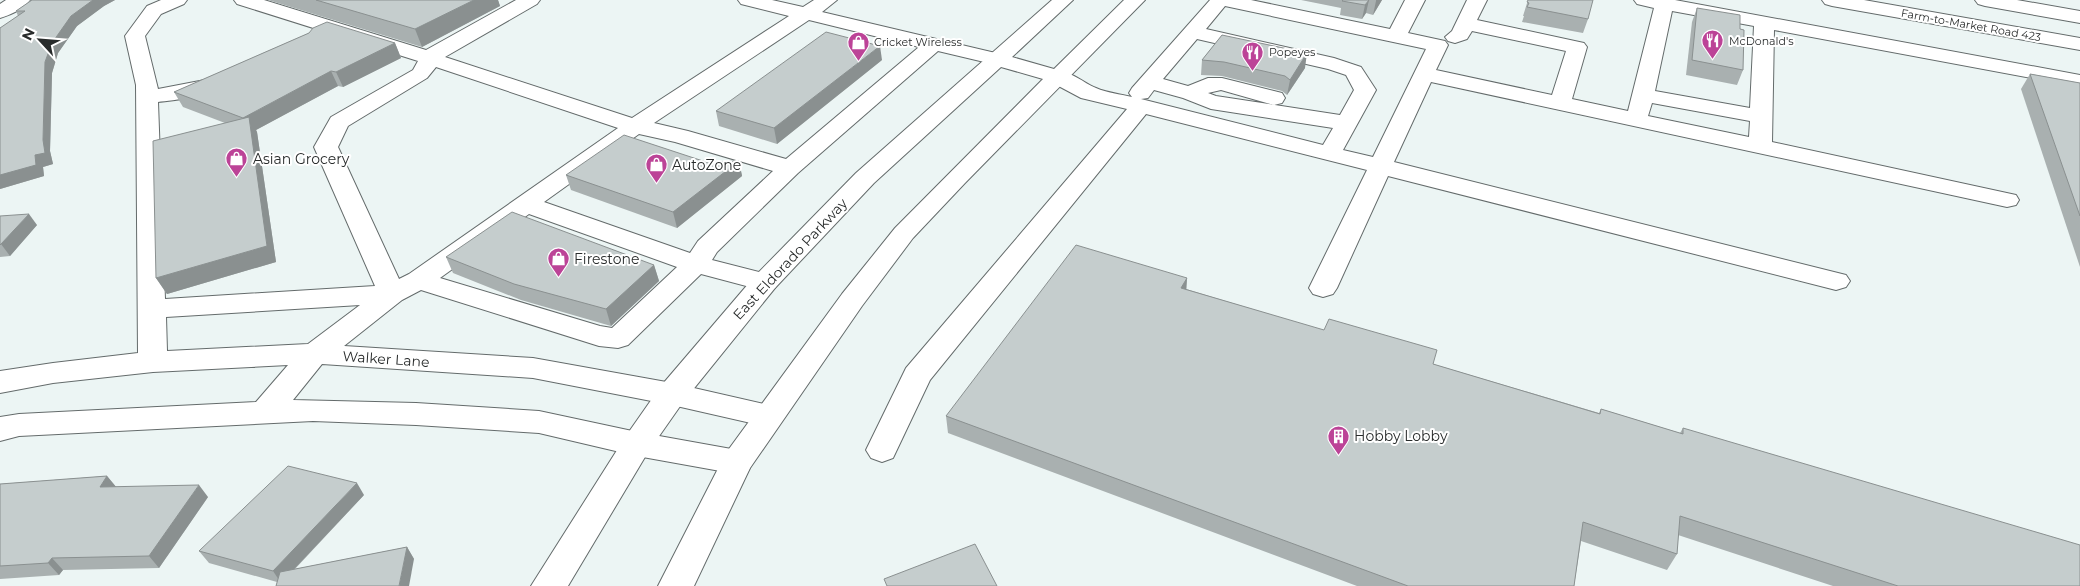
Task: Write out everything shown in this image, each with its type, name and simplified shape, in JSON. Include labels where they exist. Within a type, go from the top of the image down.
[{"type":"main road","points":[[0,12],[20,0]]},
{"type":"main road","points":[[153,362],[148,97],[147,85],[135,36],[154,10],[176,0]]},
{"type":"main road","points":[[244,0],[635,126],[680,136],[790,168]]},
{"type":"main road","points":[[428,58],[530,0]]},
{"type":"main road","points":[[748,0],[1058,76],[1089,93],[1140,97],[1191,93],[1211,102],[1346,123]]},
{"type":"main road","points":[[265,412],[315,354],[392,294],[419,280],[635,126],[704,79],[806,15],[826,0]]},
{"type":"main road","name":"East Eldorado Parkway","points":[[549,586],[637,444],[672,394],[765,282],[865,178],[1063,0]]},
{"type":"main road","points":[[676,586],[737,462],[852,300],[904,233],[1135,0]]},
{"type":"main road","points":[[882,450],[917,375],[1192,32],[1220,0]]},
{"type":"main road","points":[[1224,0],[1438,45],[1460,35],[1477,0]]},
{"type":"main road","points":[[1396,36],[1416,0]]},
{"type":"main road","points":[[1644,0],[2080,81]]},
{"type":"main road","name":"Farm-to-Market Road 423","points":[[1832,0],[2080,44]]},
{"type":"main road","name":"Farm-to-Market Road 423","points":[[1985,0],[2080,17]]},
{"type":"main road","points":[[1638,120],[1664,4]]},
{"type":"main road","points":[[1760,146],[1764,22]]},
{"type":"main road","points":[[1465,24],[1577,47],[1560,103]]},
{"type":"main road","points":[[1192,32],[1334,64],[1354,71],[1365,90],[1329,154]]},
{"type":"main road","points":[[419,280],[599,336],[618,338],[696,264],[707,247],[790,168],[933,45]]},
{"type":"main road","points":[[1323,288],[1438,45]]},
{"type":"main road","points":[[392,294],[326,147],[340,122],[420,74],[428,63],[428,58]]},
{"type":"main road","points":[[1424,74],[2007,200]]},
{"type":"main road","points":[[148,97],[188,91],[225,80]]},
{"type":"main road","points":[[1643,95],[1762,117]]},
{"type":"main road","points":[[1140,97],[1329,154],[1836,281]]},
{"type":"main road","points":[[525,204],[696,264],[765,282]]},
{"type":"main road","points":[[151,309],[392,294]]},
{"type":"main road","name":"Walker Lane","points":[[0,382],[53,373],[153,362],[315,354],[533,368],[672,394],[768,416]]},
{"type":"main road","points":[[0,429],[19,425],[313,410],[538,422],[637,444],[737,462]]},
{"type":"building","points":[[32,0],[93,0],[71,16],[52,43],[45,62],[43,140],[45,153],[35,155],[36,165],[0,175],[0,28],[25,11],[16,11]]},
{"type":"building","points":[[316,0],[474,0],[415,29]]},
{"type":"building","points":[[1343,0],[1369,0],[1365,5]]},
{"type":"building","points":[[1528,0],[1593,0],[1588,19],[1527,7]]},
{"type":"building","name":"McDonald's","points":[[1697,8],[1740,15],[1740,29],[1744,30],[1743,70],[1692,60]]},
{"type":"building","points":[[327,22],[395,43],[336,72],[331,71],[243,118],[174,92],[309,33],[313,28]]},
{"type":"building","points":[[826,32],[880,46],[774,128],[716,111]]},
{"type":"building","points":[[1222,35],[1307,53],[1290,80],[1285,76],[1224,62],[1202,60]]},
{"type":"building","points":[[2030,74],[2080,83],[2080,216]]},
{"type":"building","points":[[249,117],[267,246],[156,278],[153,141]]},
{"type":"building","name":"AutoZone","points":[[624,135],[706,162],[739,161],[673,212],[566,175]]},
{"type":"building","name":"Firestone","points":[[512,212],[654,265],[606,309],[514,284],[446,257]]},
{"type":"building","points":[[29,214],[1,244],[0,245],[0,216]]},
{"type":"building","points":[[1076,245],[1187,278],[1181,288],[1324,330],[1329,319],[1437,350],[1433,364],[1600,414],[1601,409],[1683,434],[1683,428],[2080,545],[2080,586],[1898,586],[1680,516],[1677,554],[1583,522],[1574,586],[1408,586],[946,416]]},
{"type":"building","points":[[288,466],[357,483],[273,571],[199,551]]},
{"type":"building","points":[[107,476],[100,487],[199,485],[149,556],[52,558],[48,563],[0,566],[0,484]]},
{"type":"building","points":[[975,544],[997,586],[887,586],[884,579]]},
{"type":"building","points":[[407,547],[399,586],[276,586],[280,572]]},
{"type":"place","name":"McDonald's","points":[[1713,60]]},
{"type":"place","name":"Cricket Wireless","points":[[858,61]]},
{"type":"place","name":"Popeyes","points":[[1253,71]]},
{"type":"place","name":"Asian Grocery","points":[[237,178]]},
{"type":"place","name":"AutoZone","points":[[656,184]]},
{"type":"place","name":"Firestone","points":[[558,278]]},
{"type":"place","name":"Hobby Lobby","points":[[1338,455]]}]
